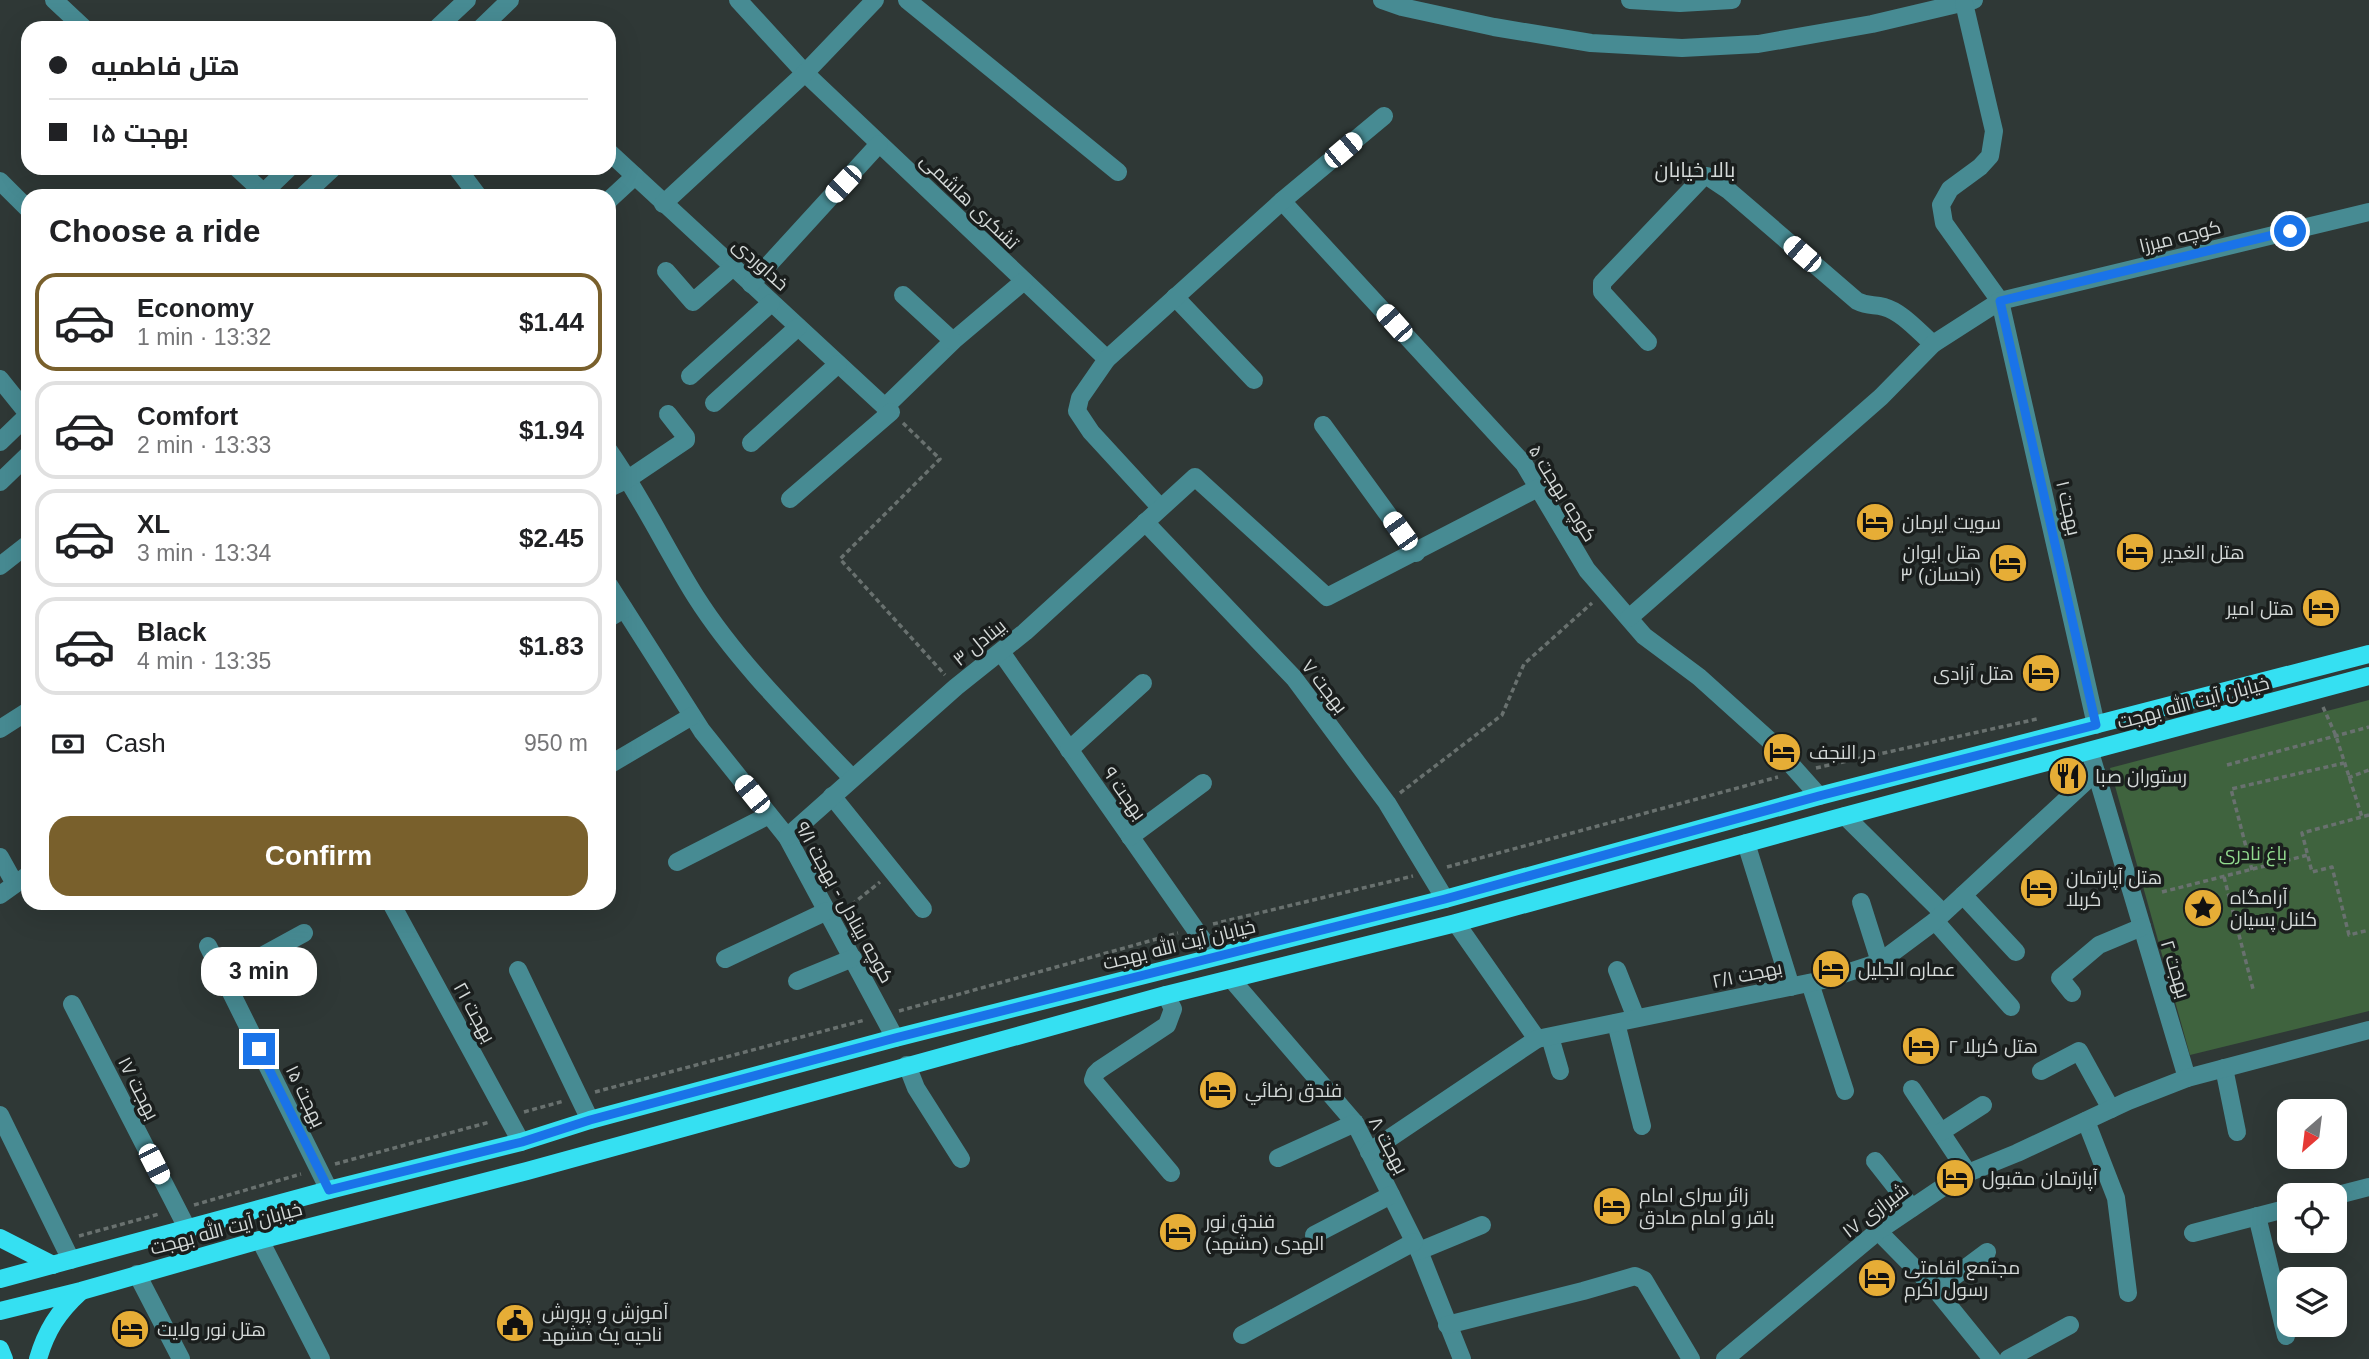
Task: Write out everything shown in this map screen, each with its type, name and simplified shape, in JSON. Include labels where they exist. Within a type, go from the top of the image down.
[{"type":"main road","name":"خیابان آیت الله بهجت","points":[[0,1279],[329,1190],[522,1142],[590,1120],[895,1038],[1445,899],[1819,796],[2369,654]]},
{"type":"main road","name":"خیابان آیت الله بهجت","points":[[0,1311],[540,1167],[1166,995],[1456,923],[2369,676]]},
{"type":"main road","points":[[0,1238],[53,1265]]},
{"type":"main road","points":[[38,1359],[44,1337],[53,1321],[63,1307],[81,1291]]},
{"type":"main road","points":[[0,1349],[4,1359]]},
{"type":"street","points":[[54,0],[76,21]]},
{"type":"street","points":[[444,21],[467,0]]},
{"type":"street","points":[[488,21],[510,0]]},
{"type":"street","name":"تشکری هاشمی","points":[[738,0],[805,73],[1107,359]]},
{"type":"street","points":[[663,204],[805,73],[875,0]]},
{"type":"street","points":[[908,0],[1118,172]]},
{"type":"street","points":[[1382,0],[1402,7],[1494,27],[1591,43],[1682,48],[1758,44],[1872,24],[1970,2],[1994,131],[1990,156],[1980,167],[1950,188],[1941,205],[1944,223],[2000,301]]},
{"type":"street","points":[[1630,0],[1680,3],[1732,0]]},
{"type":"street","points":[[1160,506],[1091,432],[1077,411],[1080,398],[1107,359],[1282,201],[1384,116]]},
{"type":"street","points":[[751,284],[880,144]]},
{"type":"street","name":"خداوردی","points":[[616,158],[888,410]]},
{"type":"street","points":[[243,175],[256,189]]},
{"type":"street","points":[[266,189],[281,175]]},
{"type":"street","points":[[310,189],[326,175]]},
{"type":"street","points":[[616,194],[635,176]]},
{"type":"street","points":[[1648,342],[1602,292],[1602,283],[1703,177],[1707,176],[1728,190],[1857,301],[1867,306],[1882,306],[1897,313],[1933,344]]},
{"type":"street","points":[[0,181],[21,202]]},
{"type":"street","name":"کوچه بهجت ۵","points":[[1282,201],[1524,464],[1587,570],[1644,636],[1699,677],[1769,740],[1819,796]]},
{"type":"street","name":"کوچه میرزا","points":[[1629,618],[1881,397],[1933,344],[2000,301],[2369,212]]},
{"type":"street","points":[[667,271],[693,302],[733,267]]},
{"type":"street","points":[[790,499],[888,410],[953,341],[1024,281]]},
{"type":"street","points":[[903,295],[953,341]]},
{"type":"street","points":[[1175,298],[1254,380]]},
{"type":"street","name":"بهجت ۱","points":[[2000,301],[2096,725]]},
{"type":"street","points":[[691,376],[771,303]]},
{"type":"street","points":[[714,404],[798,327]]},
{"type":"street","points":[[751,443],[838,364]]},
{"type":"street","points":[[0,379],[21,406]]},
{"type":"street","points":[[616,485],[686,440],[668,414]]},
{"type":"street","points":[[0,442],[21,422]]},
{"type":"street","points":[[1322,425],[1416,553],[1538,488]]},
{"type":"street","points":[[616,461],[697,599],[760,681],[852,778]]},
{"type":"street","points":[[0,482],[21,462]]},
{"type":"street","name":"بینادل ۳","points":[[786,837],[956,687],[1001,652],[1195,477],[1327,597],[1416,553]]},
{"type":"street","name":"بهجت ۷","points":[[1144,522],[1294,678],[1387,803],[1445,899]]},
{"type":"street","points":[[0,566],[21,550]]},
{"type":"street","name":"کوچه بینادل - بهجت ۹/۱","points":[[617,613],[702,732],[786,837],[895,1038]]},
{"type":"street","name":"بهجت ۹","points":[[1001,652],[1214,956]]},
{"type":"street","points":[[1069,750],[1143,683]]},
{"type":"street","points":[[0,729],[21,715]]},
{"type":"street","points":[[616,761],[692,716]]},
{"type":"street","name":"بهجت ۲","points":[[2090,752],[2187,1078]]},
{"type":"street","name":"بهجت ۲/۱","points":[[1369,1152],[1543,1038],[1810,983],[1880,962],[1939,917],[2096,772]]},
{"type":"street","points":[[1130,837],[1203,783]]},
{"type":"street","points":[[832,796],[923,909]]},
{"type":"street","points":[[677,862],[769,815]]},
{"type":"street","points":[[1845,816],[1939,917],[2011,1007]]},
{"type":"street","points":[[1746,843],[1791,987]]},
{"type":"street","points":[[0,857],[21,879]]},
{"type":"street","points":[[0,895],[21,881]]},
{"type":"street","points":[[1963,895],[2016,952]]},
{"type":"street","points":[[1861,902],[1880,962]]},
{"type":"street","name":"بهجت ۲۱","points":[[395,910],[522,1142]]},
{"type":"street","points":[[725,960],[830,916]]},
{"type":"street","points":[[1456,923],[1543,1038],[1560,1071]]},
{"type":"street","points":[[2072,993],[2060,978],[2099,945],[2142,927]]},
{"type":"street","points":[[223,977],[304,933]]},
{"type":"street","name":"بهجت ۱۵","points":[[208,946],[329,1190]]},
{"type":"street","points":[[797,981],[853,958]]},
{"type":"street","points":[[518,970],[590,1120]]},
{"type":"street","points":[[1617,970],[1636,1018]]},
{"type":"street","name":"بهجت ۸","points":[[1232,979],[1355,1123],[1416,1247],[1462,1359]]},
{"type":"street","points":[[1810,983],[1845,1091]]},
{"type":"street","points":[[1166,995],[1172,1009],[1167,1025],[1099,1070],[1093,1080],[1171,1173]]},
{"type":"street","name":"بهجت ۱۷","points":[[72,1004],[187,1228]]},
{"type":"street","points":[[1616,1023],[1642,1126]]},
{"type":"street","name":"شیرازی ۱۷","points":[[1725,1359],[1878,1231],[1958,1177],[2187,1078],[2369,1030]]},
{"type":"street","points":[[2041,1071],[2079,1051],[2111,1109]]},
{"type":"street","points":[[907,1065],[916,1088],[961,1159]]},
{"type":"street","points":[[2224,1068],[2237,1132]]},
{"type":"street","points":[[1912,1089],[1968,1172]]},
{"type":"street","points":[[1941,1132],[1983,1105]]},
{"type":"street","points":[[0,1115],[71,1260]]},
{"type":"street","points":[[2086,1121],[2116,1198],[2128,1293]]},
{"type":"street","points":[[1278,1158],[1355,1123]]},
{"type":"street","points":[[1875,1161],[1912,1209]]},
{"type":"street","points":[[2347,1193],[2369,1187]]},
{"type":"street","points":[[1314,1235],[1391,1195]]},
{"type":"street","points":[[2193,1233],[2277,1211]]},
{"type":"street","points":[[2257,1216],[2277,1299]]},
{"type":"street","points":[[1242,1335],[1416,1247],[1482,1226]]},
{"type":"street","points":[[1878,1231],[1936,1290],[1992,1359]]},
{"type":"street","points":[[260,1240],[321,1359]]},
{"type":"street","points":[[1936,1290],[1987,1252]]},
{"type":"street","points":[[137,1274],[181,1359]]},
{"type":"street","points":[[1447,1325],[1583,1292],[1635,1276],[1644,1280],[1691,1359]]},
{"type":"street","points":[[2008,1359],[2070,1325]]},
{"type":"path","points":[[888,410],[940,459],[840,559],[956,687]]},
{"type":"path","points":[[1387,803],[1502,715],[1524,664],[1606,592]]},
{"type":"path","points":[[2318,690],[2362,817]]},
{"type":"path","points":[[62,1241],[1195,928],[1429,872],[1798,772],[2038,719]]},
{"type":"path","points":[[2227,765],[2369,727]]},
{"type":"path","points":[[2252,870],[2231,789],[2344,763]]},
{"type":"path","points":[[2348,778],[2369,770]]},
{"type":"path","points":[[2369,815],[2302,833],[2312,872],[2332,867],[2349,935],[2369,930]]},
{"type":"path","points":[[2162,892],[2308,855]]},
{"type":"path","points":[[830,916],[892,871]]},
{"type":"path","points":[[2224,877],[2253,989]]},
{"type":"green space","name":"باغ نادری","points":[[2369,700],[2369,1011],[2190,1055],[2110,768]]},
{"type":"place","name":"سویت ایرمان","points":[[1875,522]]},
{"type":"place","name":"هتل الغدیر","points":[[2135,552]]},
{"type":"place","name":"هتل ایوان ۳ (احسان)","points":[[2008,563]]},
{"type":"place","name":"هتل امیر","points":[[2321,608]]},
{"type":"place","name":"هتل آزادی","points":[[2041,673]]},
{"type":"place","name":"در النجف","points":[[1782,752]]},
{"type":"place","name":"رستوران صبا","points":[[2068,776]]},
{"type":"place","name":"هتل آپارتمان کربلا","points":[[2039,888]]},
{"type":"place","name":"آرامگاه کلنل پسیان","points":[[2203,908]]},
{"type":"place","name":"عماره الجلیل","points":[[1831,969]]},
{"type":"place","name":"هتل کربلا ۲","points":[[1921,1046]]},
{"type":"place","name":"فندق رضائي","points":[[1218,1090]]},
{"type":"place","name":"آپارتمان مقبول","points":[[1955,1178]]},
{"type":"place","name":"زائر سرای امام باقر و امام صادق","points":[[1612,1206]]},
{"type":"place","name":"فندق نور الهدى (مشهد)","points":[[1178,1232]]},
{"type":"place","name":"مجتمع اقامتی رسول اکرم","points":[[1877,1278]]},
{"type":"place","name":"آموزش و پرورش ناحیه یک مشهد","points":[[515,1323]]},
{"type":"place","name":"هتل نور ولایت","points":[[130,1329]]},
{"type":"district","name":"بالا خیابان","points":[[1695,170]]},
{"type":"route","points":[[259,1049],[329,1190],[522,1142],[590,1120],[895,1038],[1445,899],[1819,796],[2096,725],[2000,301],[2290,231]]}]
